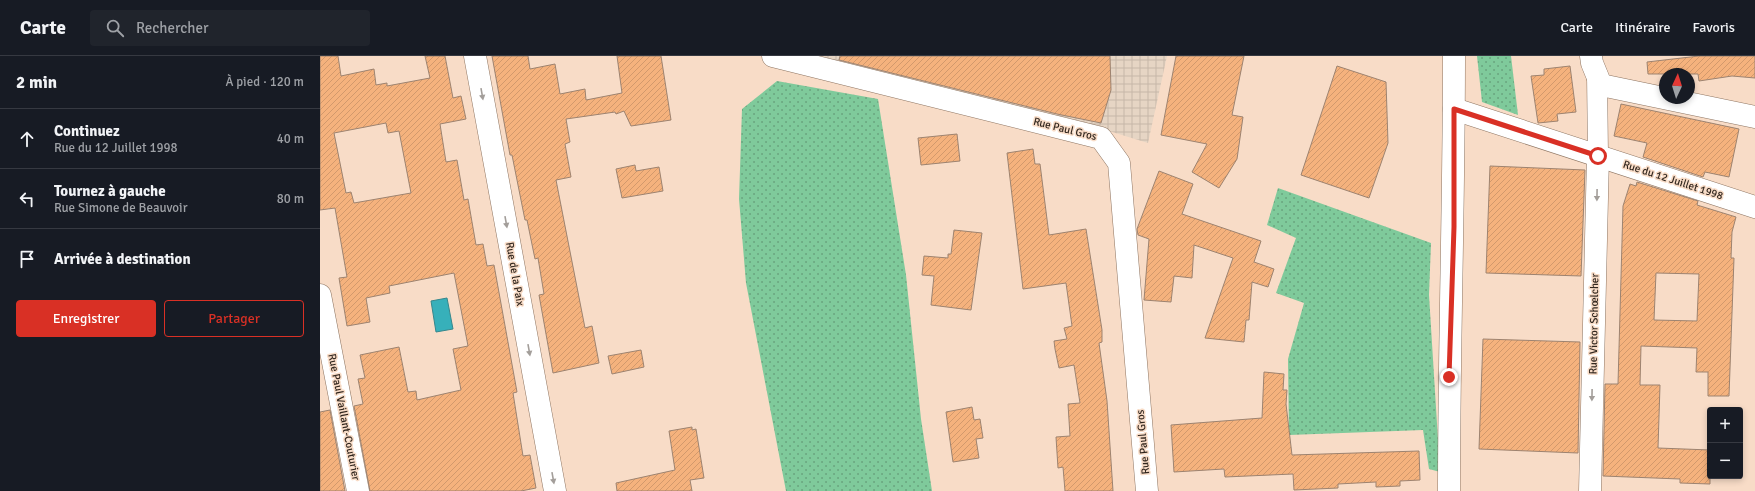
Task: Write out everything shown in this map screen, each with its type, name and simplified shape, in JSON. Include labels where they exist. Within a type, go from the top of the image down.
[{"type":"street","name":"Rue de la Paix","points":[[475,56],[556,491]]},
{"type":"street","name":"Rue Paul Gros","points":[[773,56],[1101,138],[1119,162],[1147,491]]},
{"type":"street","points":[[1449,491],[1449,377],[1454,227],[1454,56]]},
{"type":"street","points":[[1594,65],[1601,85],[1750,117]]},
{"type":"street","points":[[1594,65],[1598,156]]},
{"type":"street","name":"Rue du 12 Juillet 1998","points":[[1454,109],[1755,207]]},
{"type":"street","name":"Rue Victor Schœlcher","points":[[1590,491],[1598,156]]},
{"type":"street","name":"Rue Paul Vaillant-Couturier","points":[[320,295],[358,491]]},
{"type":"shaded area","points":[[808,56],[1167,56],[1148,143],[1099,128]]},
{"type":"green space","points":[[1477,56],[1511,56],[1518,115],[1482,102]]},
{"type":"green space","points":[[777,81],[878,99],[906,275],[921,419],[932,491],[786,491],[746,283],[739,199],[742,109]]},
{"type":"green space","points":[[1278,188],[1431,243],[1429,295],[1440,472],[1429,469],[1423,430],[1289,435],[1288,359],[1304,303],[1276,293],[1296,238],[1267,225]]},
{"type":"water","points":[[447,298],[453,329],[436,332],[431,301]]},
{"type":"building","points":[[320,56],[338,56],[341,76],[374,69],[376,85],[387,83],[387,86],[430,78],[425,56],[445,56],[453,98],[461,96],[466,119],[440,124],[446,162],[457,160],[464,200],[468,199],[476,245],[483,244],[487,266],[494,265],[517,392],[513,393],[523,456],[530,455],[536,488],[521,491],[370,491],[354,406],[363,404],[358,379],[365,378],[360,355],[399,347],[408,392],[416,391],[417,400],[461,390],[453,349],[468,346],[454,273],[389,286],[390,293],[366,298],[370,322],[347,326],[339,278],[347,277],[335,208],[320,210]],"holes":[[[386,123],[388,133],[399,131],[411,193],[354,203],[351,192],[346,193],[334,133]]]},
{"type":"building","points":[[492,56],[528,56],[530,69],[555,64],[560,94],[585,89],[586,100],[622,93],[617,56],[661,56],[671,120],[631,126],[624,111],[616,114],[615,112],[566,119],[570,142],[565,144],[571,177],[556,180],[585,328],[592,326],[599,363],[553,373],[539,295],[544,294],[538,258],[535,259],[527,220],[525,220],[512,155],[510,155]]},
{"type":"building","points":[[840,56],[1110,56],[1111,90],[1101,123],[1057,114],[839,60]]},
{"type":"building","points":[[1176,56],[1244,56],[1232,115],[1243,117],[1237,159],[1219,188],[1192,172],[1207,144],[1161,135]]},
{"type":"building","points":[[1699,56],[1755,56],[1755,78],[1732,76],[1699,81],[1698,74],[1695,74],[1695,68],[1659,68],[1659,74],[1648,74],[1647,62]]},
{"type":"building","points":[[1337,66],[1386,82],[1388,143],[1369,198],[1301,175]]},
{"type":"building","points":[[1570,66],[1576,112],[1557,114],[1558,121],[1538,123],[1531,76],[1544,75],[1544,69]]},
{"type":"building","points":[[1621,104],[1739,129],[1729,177],[1705,172],[1703,177],[1643,157],[1647,143],[1614,136]]},
{"type":"building","points":[[957,134],[960,161],[921,165],[918,138]]},
{"type":"building","points":[[1033,149],[1035,164],[1040,164],[1049,235],[1086,229],[1102,330],[1102,342],[1099,343],[1107,401],[1113,491],[1065,491],[1063,467],[1058,468],[1056,437],[1070,436],[1068,404],[1080,403],[1074,365],[1059,368],[1054,341],[1067,339],[1064,328],[1072,326],[1066,283],[1023,289],[1007,153]]},
{"type":"building","points":[[635,165],[636,171],[659,167],[663,191],[622,198],[616,169]]},
{"type":"building","points":[[1490,166],[1585,170],[1581,276],[1486,273]]},
{"type":"building","points":[[1159,171],[1193,184],[1182,214],[1261,241],[1254,262],[1274,269],[1268,287],[1252,282],[1249,320],[1246,320],[1244,342],[1205,338],[1233,258],[1194,245],[1192,278],[1174,276],[1171,302],[1144,300],[1149,239],[1138,235],[1137,229]]},
{"type":"building","points":[[1637,182],[1698,201],[1697,205],[1736,217],[1732,232],[1731,258],[1734,258],[1729,396],[1708,396],[1708,372],[1696,372],[1697,348],[1641,346],[1640,385],[1660,385],[1658,448],[1707,450],[1707,479],[1710,479],[1710,484],[1680,483],[1680,479],[1603,476],[1605,384],[1618,384],[1623,206],[1630,184],[1636,186]],"holes":[[[1656,273],[1699,274],[1697,321],[1654,320]]]},
{"type":"building","points":[[954,230],[982,233],[971,310],[931,305],[934,276],[922,275],[924,256],[948,258],[948,254],[951,254]]},
{"type":"building","points":[[1483,339],[1580,342],[1578,453],[1479,449]]},
{"type":"building","points":[[641,350],[644,367],[612,374],[608,356]]},
{"type":"building","points":[[1264,372],[1284,374],[1283,390],[1287,390],[1286,404],[1292,455],[1419,451],[1420,480],[1400,481],[1400,486],[1376,487],[1376,482],[1338,484],[1338,488],[1294,490],[1293,474],[1225,477],[1224,469],[1174,472],[1171,425],[1262,418]]},
{"type":"building","points":[[972,407],[974,420],[980,419],[983,438],[976,439],[979,458],[953,462],[946,412]]},
{"type":"building","points":[[330,410],[345,491],[320,491],[320,412]]},
{"type":"building","points":[[692,427],[692,430],[696,429],[704,478],[690,480],[692,491],[617,491],[616,483],[675,470],[669,431]]},
{"type":"route","points":[[1449,377],[1454,227],[1454,109],[1598,156]]}]
